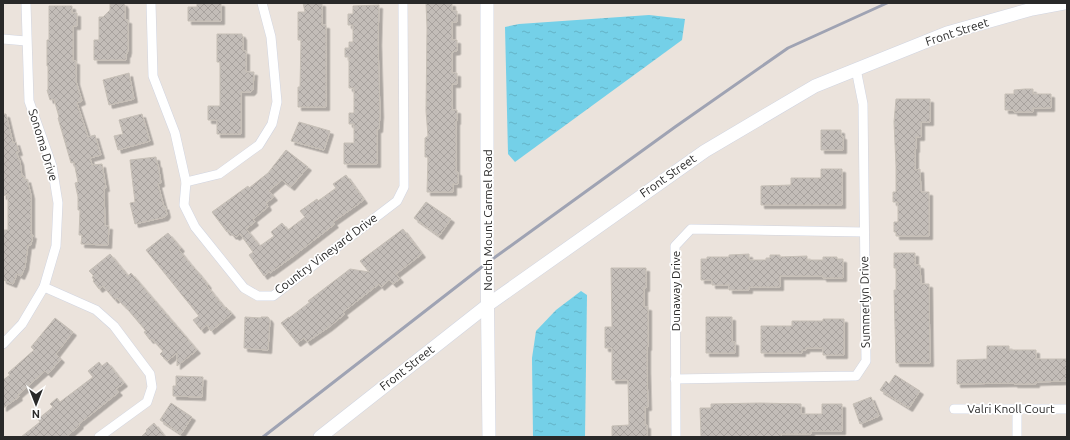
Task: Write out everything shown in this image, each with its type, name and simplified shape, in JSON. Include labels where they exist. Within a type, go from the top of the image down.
[{"type":"street","name":"Sonoma Drive","points":[[3,344],[22,324],[44,287],[56,246],[58,203],[52,166],[29,101],[26,3]]},
{"type":"street","name":"Country Vineyard Drive","points":[[151,3],[153,76],[175,133],[186,182],[184,206],[195,227],[244,288],[258,296],[273,296],[397,201],[404,187],[403,3]]},
{"type":"street","points":[[186,182],[219,174],[260,145],[272,124],[277,102],[271,37],[262,3]]},
{"type":"street","name":"North Mount Carmel Road","points":[[487,3],[489,437]]},
{"type":"street","name":"Front Street","points":[[320,437],[489,304],[705,151],[815,86],[947,33],[1032,9],[1064,3]]},
{"type":"street","points":[[3,39],[26,41]]},
{"type":"street","name":"Summerlyn Drive","points":[[675,379],[856,376],[866,361],[863,104],[856,70]]},
{"type":"street","name":"Dunaway Drive","points":[[676,437],[675,246],[691,230],[864,232]]},
{"type":"street","points":[[44,287],[96,310],[114,326],[150,374],[152,387],[147,402],[99,437]]},
{"type":"street","name":"Valri Knoll Court","points":[[954,409],[1067,409]]},
{"type":"street","points":[[1017,410],[1017,437]]},
{"type":"water","points":[[649,15],[685,19],[682,40],[515,162],[508,154],[505,27],[519,24]]},
{"type":"water","points":[[581,291],[587,295],[585,437],[533,437],[532,358],[536,331],[556,310]]},
{"type":"building","points":[[110,3],[124,3],[125,5],[125,20],[128,20],[128,50],[126,60],[94,60],[94,40],[99,40],[99,17],[103,17],[110,10]]},
{"type":"building","points":[[197,3],[221,3],[221,21],[188,21],[188,7],[197,7]]},
{"type":"building","points":[[303,3],[322,3],[322,25],[326,25],[326,107],[298,107],[301,40],[298,40],[298,12],[305,12]]},
{"type":"building","points":[[426,3],[452,3],[452,11],[457,11],[457,22],[452,22],[452,40],[457,40],[457,51],[452,52],[452,73],[457,73],[457,84],[452,84],[452,110],[457,110],[456,172],[458,172],[458,184],[453,184],[453,192],[427,192],[428,157],[425,157],[425,138],[428,136],[426,111]]},
{"type":"building","points":[[379,5],[378,42],[380,114],[379,129],[377,129],[377,164],[344,164],[344,143],[354,143],[354,124],[349,124],[349,113],[354,113],[354,88],[349,88],[349,57],[345,57],[345,48],[349,48],[349,42],[353,42],[353,25],[348,25],[348,14],[353,14],[353,6]]},
{"type":"building","points":[[49,6],[72,6],[72,13],[77,13],[77,26],[73,26],[73,61],[76,61],[76,81],[82,101],[77,103],[88,137],[95,135],[101,155],[90,158],[92,165],[102,164],[106,188],[104,188],[105,226],[109,226],[108,245],[81,244],[82,235],[79,235],[80,210],[78,210],[78,197],[75,183],[78,182],[74,162],[71,163],[54,99],[50,100],[47,90]]},
{"type":"building","points":[[217,34],[242,34],[243,51],[246,51],[246,72],[254,72],[253,90],[251,92],[241,92],[241,134],[217,134],[217,120],[208,120],[208,106],[220,106],[220,62],[217,62]]},
{"type":"building","points":[[129,73],[134,99],[109,105],[103,80]]},
{"type":"building","points":[[1033,89],[1033,94],[1051,94],[1051,108],[1033,108],[1033,112],[1014,112],[1014,110],[1005,110],[1005,94],[1014,94],[1014,90]]},
{"type":"building","points":[[896,99],[930,99],[930,122],[921,122],[921,137],[916,137],[915,149],[915,170],[920,169],[921,192],[929,192],[929,236],[896,236],[896,232],[894,232],[894,222],[898,222],[898,202],[893,202],[893,192],[896,192],[894,122]]},
{"type":"building","points":[[3,114],[6,114],[13,143],[16,142],[19,152],[16,152],[20,161],[22,177],[24,176],[25,180],[27,179],[31,195],[31,235],[33,235],[31,245],[28,245],[25,267],[21,276],[17,274],[13,284],[3,280],[3,234],[4,230],[8,230],[8,194],[3,196]]},
{"type":"building","points":[[142,114],[150,141],[118,150],[114,136],[123,134],[119,120]]},
{"type":"building","points":[[299,122],[330,131],[324,150],[291,141]]},
{"type":"building","points":[[821,130],[841,130],[841,136],[843,136],[843,150],[821,150]]},
{"type":"building","points":[[286,150],[308,167],[291,187],[282,180],[269,191],[274,197],[266,203],[268,207],[253,219],[255,222],[246,229],[260,246],[274,236],[271,232],[282,223],[288,230],[305,217],[300,211],[317,199],[318,201],[336,188],[333,184],[346,175],[364,200],[333,222],[335,224],[292,257],[264,276],[249,255],[253,252],[240,234],[236,237],[229,231],[227,232],[212,212],[248,186],[249,188],[268,173]]},
{"type":"building","points":[[156,157],[161,183],[158,184],[167,214],[165,217],[135,224],[130,203],[135,202],[130,160]]},
{"type":"building","points":[[821,169],[842,169],[842,205],[761,205],[761,186],[791,185],[791,178],[821,178]]},
{"type":"building","points":[[426,202],[451,219],[439,236],[414,218]]},
{"type":"building","points":[[403,229],[422,254],[396,274],[400,279],[393,284],[389,280],[381,287],[379,284],[343,312],[345,314],[329,327],[307,342],[304,338],[297,343],[281,323],[310,302],[308,301],[350,269],[369,272],[360,261]]},
{"type":"building","points":[[168,233],[181,248],[179,250],[208,285],[207,286],[225,308],[226,307],[232,314],[211,331],[207,325],[201,330],[193,320],[199,316],[146,250]]},
{"type":"building","points":[[894,253],[915,253],[915,265],[920,265],[921,284],[929,284],[930,363],[896,363],[894,290],[896,290],[896,268],[894,268]]},
{"type":"building","points":[[110,254],[128,276],[131,273],[197,350],[177,366],[177,353],[167,361],[160,354],[163,351],[152,339],[150,340],[144,332],[146,331],[124,305],[117,298],[115,300],[103,286],[99,289],[93,281],[94,280],[92,277],[94,276],[89,271]]},
{"type":"building","points":[[749,254],[749,260],[766,260],[766,258],[770,258],[770,255],[780,255],[780,257],[807,256],[807,260],[823,260],[823,257],[837,257],[837,259],[843,259],[843,278],[823,278],[823,276],[780,276],[780,287],[749,287],[749,290],[729,290],[729,285],[712,285],[712,280],[701,280],[701,259],[707,259],[707,257],[729,257],[729,255]]},
{"type":"building","points":[[611,268],[646,268],[644,307],[648,307],[648,407],[645,407],[645,425],[647,425],[647,436],[644,437],[612,437],[612,426],[629,425],[628,380],[612,380],[612,348],[605,348],[605,327],[612,327]]},
{"type":"building","points":[[245,317],[268,317],[270,320],[268,350],[244,348]]},
{"type":"building","points":[[706,317],[732,317],[732,342],[735,342],[735,353],[706,353]]},
{"type":"building","points":[[55,318],[73,332],[56,354],[61,359],[48,374],[45,371],[18,395],[19,397],[3,408],[3,380],[10,375],[8,373],[34,350],[31,347]]},
{"type":"building","points":[[823,319],[844,319],[844,355],[823,355],[823,348],[806,348],[806,350],[802,350],[802,353],[761,353],[761,326],[792,326],[792,321],[823,321]]},
{"type":"building","points":[[987,346],[1009,346],[1009,350],[1036,350],[1036,359],[1067,359],[1067,381],[1036,382],[1036,384],[957,384],[957,360],[987,359]]},
{"type":"building","points":[[99,362],[102,366],[107,362],[124,383],[116,389],[119,392],[79,424],[80,425],[66,437],[21,437],[40,422],[38,419],[53,407],[50,404],[57,398],[60,402],[93,377],[88,371]]},
{"type":"building","points":[[895,375],[920,391],[909,408],[880,390],[886,381],[889,384]]},
{"type":"building","points":[[176,376],[203,377],[202,397],[173,396],[173,386],[176,386]]},
{"type":"building","points":[[871,397],[879,416],[860,424],[853,404]]},
{"type":"building","points":[[171,403],[192,417],[181,434],[160,420]]},
{"type":"building","points":[[711,404],[801,404],[801,414],[822,414],[822,404],[842,404],[842,431],[811,431],[811,434],[781,434],[781,437],[701,437],[700,408],[711,408]]},
{"type":"building","points":[[154,423],[165,437],[141,437],[147,431],[146,430]]},
{"type":"railway","points":[[263,437],[487,263],[675,127],[788,48],[887,3]]}]
